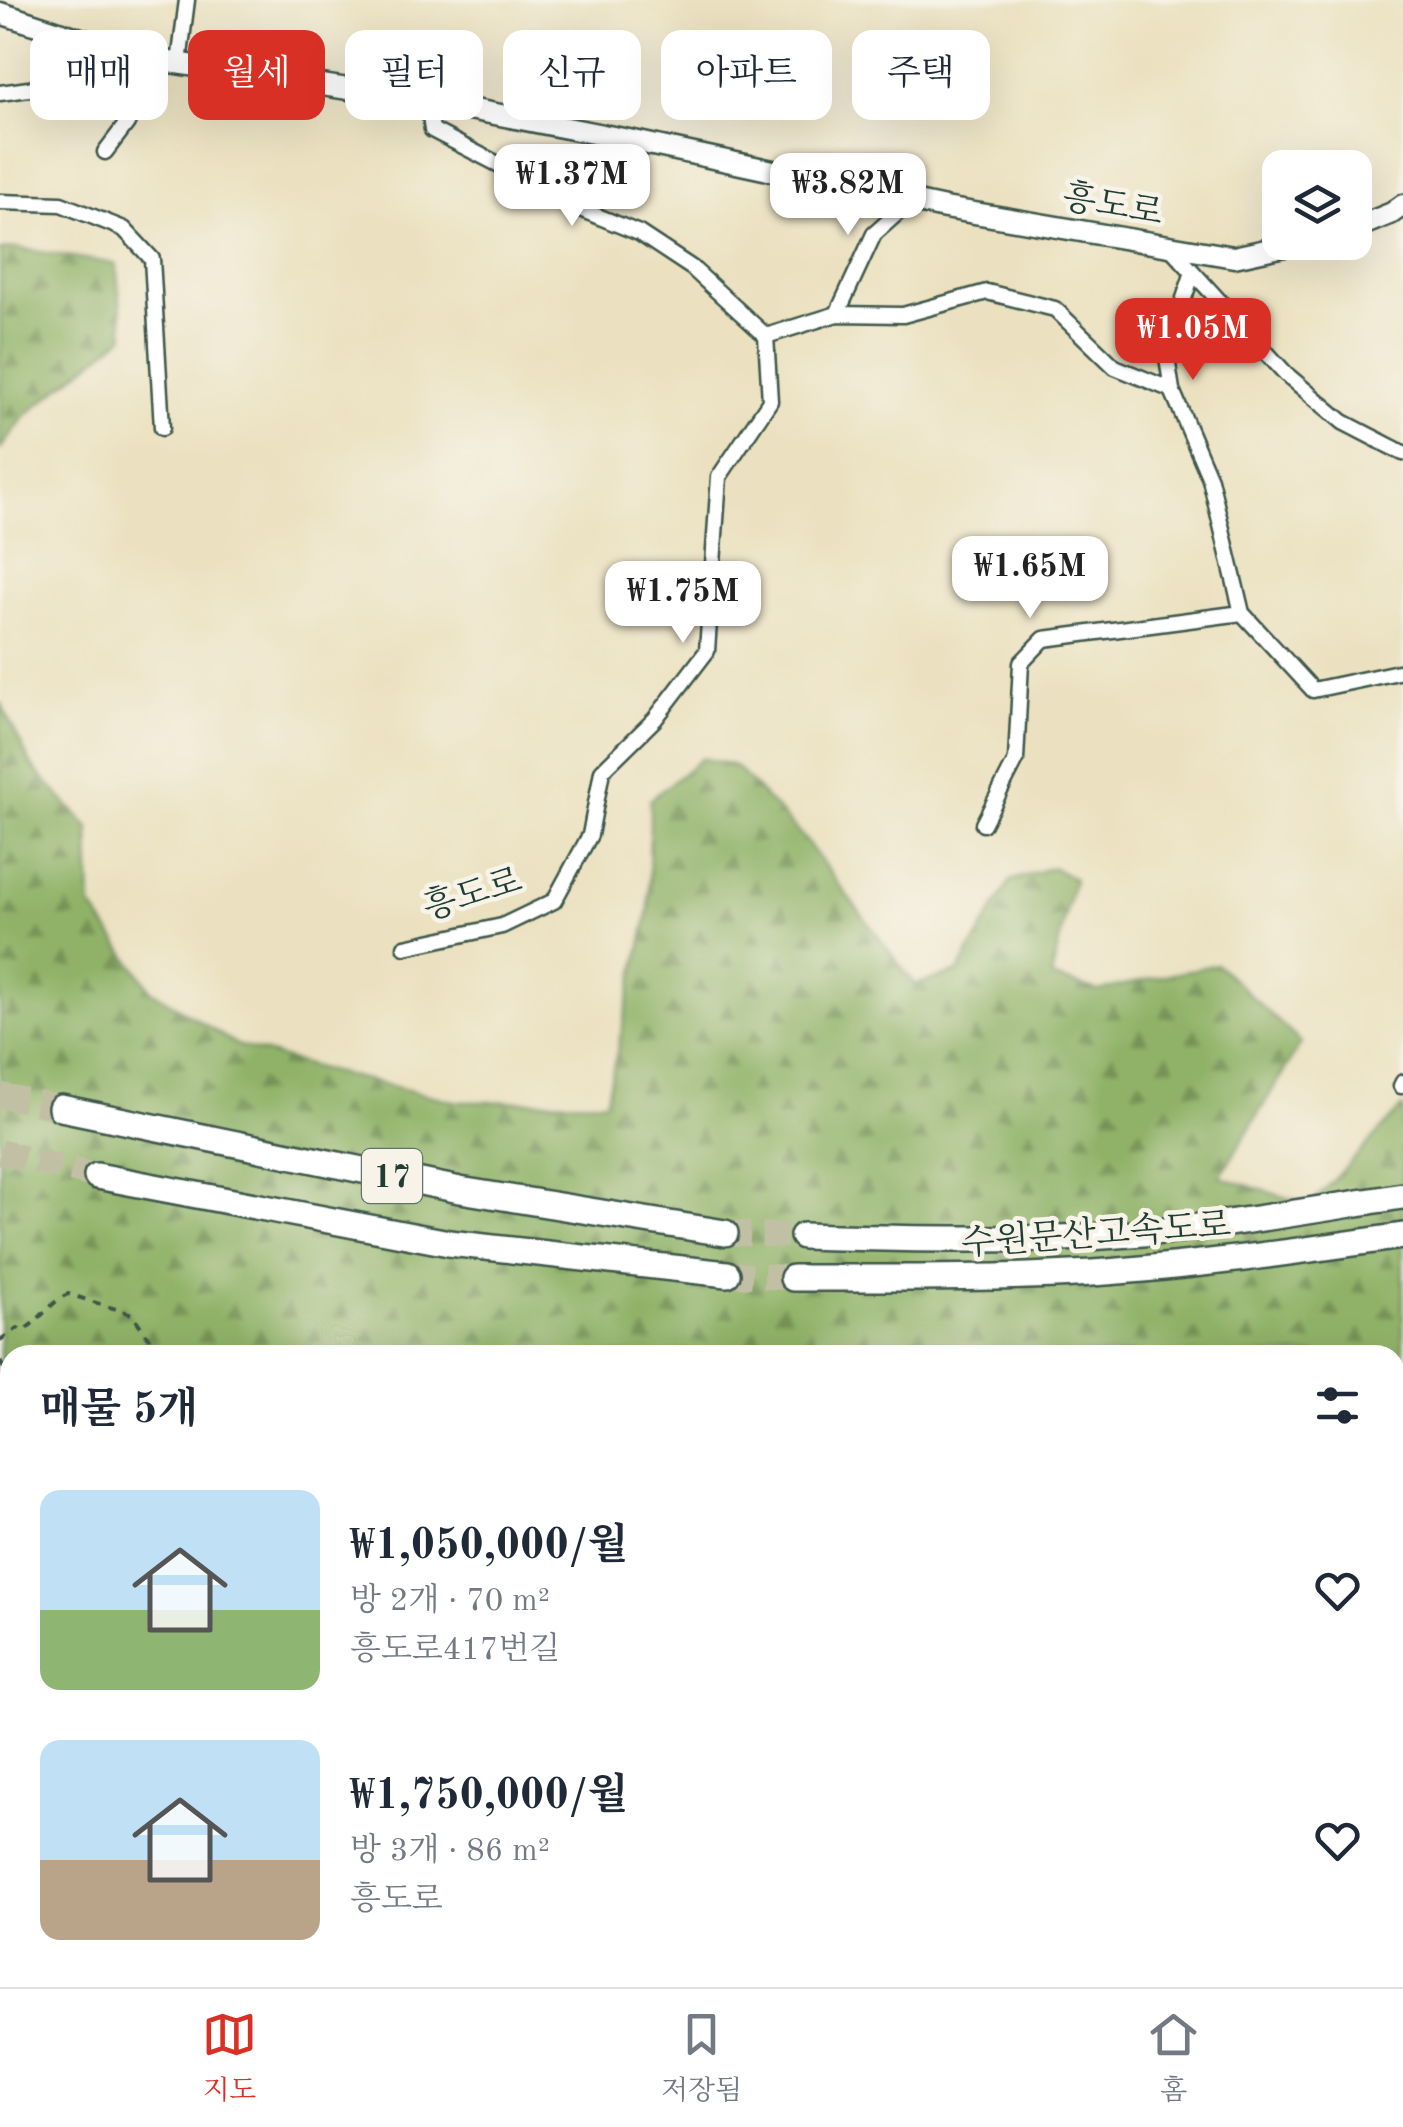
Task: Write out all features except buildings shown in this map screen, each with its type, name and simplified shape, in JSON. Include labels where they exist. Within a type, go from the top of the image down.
[{"type":"highway","name":"17","points":[[61,1108],[460,1190],[725,1233]]},
{"type":"highway","name":"17","points":[[97,1176],[449,1242],[727,1274]]},
{"type":"highway","name":"수원문산고속도로","points":[[803,1236],[939,1240],[1089,1237],[1242,1221],[1403,1196]]},
{"type":"highway","name":"수원문산고속도로","points":[[794,1278],[942,1279],[1092,1272],[1262,1256],[1403,1236]]},
{"type":"street","points":[[179,63],[187,0]]},
{"type":"street","name":"흥도로","points":[[0,13],[55,30]]},
{"type":"street","name":"흥도로","points":[[168,61],[345,88]]},
{"type":"street","name":"흥도로","points":[[0,93],[30,88]]},
{"type":"street","name":"흥도로","points":[[483,112],[912,200],[1170,247],[1234,257],[1262,251]]},
{"type":"street","points":[[105,152],[128,120]]},
{"type":"street","points":[[431,120],[432,130],[558,200],[639,233],[692,268],[766,336],[837,314],[902,315],[986,292],[1055,309],[1115,367],[1172,390]]},
{"type":"street","points":[[837,314],[874,234],[912,200]]},
{"type":"street","points":[[0,202],[61,204],[124,229],[152,260],[162,374],[162,428]]},
{"type":"street","points":[[1372,221],[1403,204]]},
{"type":"street","points":[[1170,247],[1286,374],[1344,422],[1403,453]]},
{"type":"street","points":[[1193,272],[1166,351],[1172,390],[1210,479],[1242,613],[1313,690],[1403,671]]},
{"type":"street","name":"흥도로","points":[[405,947],[502,926],[554,900],[590,834],[602,771],[655,719],[707,651],[719,477],[770,401],[766,336]]},
{"type":"street","points":[[983,824],[1016,760],[1021,663],[1044,638],[1242,613]]},
{"type":"path","points":[[0,1340],[18,1328],[22,1331],[31,1326],[57,1299],[68,1294],[132,1314],[154,1345]]},
{"type":"green space","points":[[16,248],[116,264],[124,336],[27,414],[0,449],[0,250]]},
{"type":"green space","points":[[0,702],[32,766],[89,828],[91,906],[152,991],[237,1045],[458,1102],[606,1101],[649,909],[650,800],[702,758],[735,766],[803,837],[915,985],[958,972],[1010,881],[1052,867],[1074,879],[1051,977],[1098,991],[1217,964],[1301,1043],[1220,1177],[1310,1205],[1403,1107],[1403,1345],[0,1345]]},
{"type":"tunnel","points":[[0,1095],[61,1108]]},
{"type":"tunnel","points":[[0,1152],[97,1176]]},
{"type":"tunnel","points":[[725,1233],[803,1236]]},
{"type":"tunnel","points":[[727,1274],[793,1278]]}]
